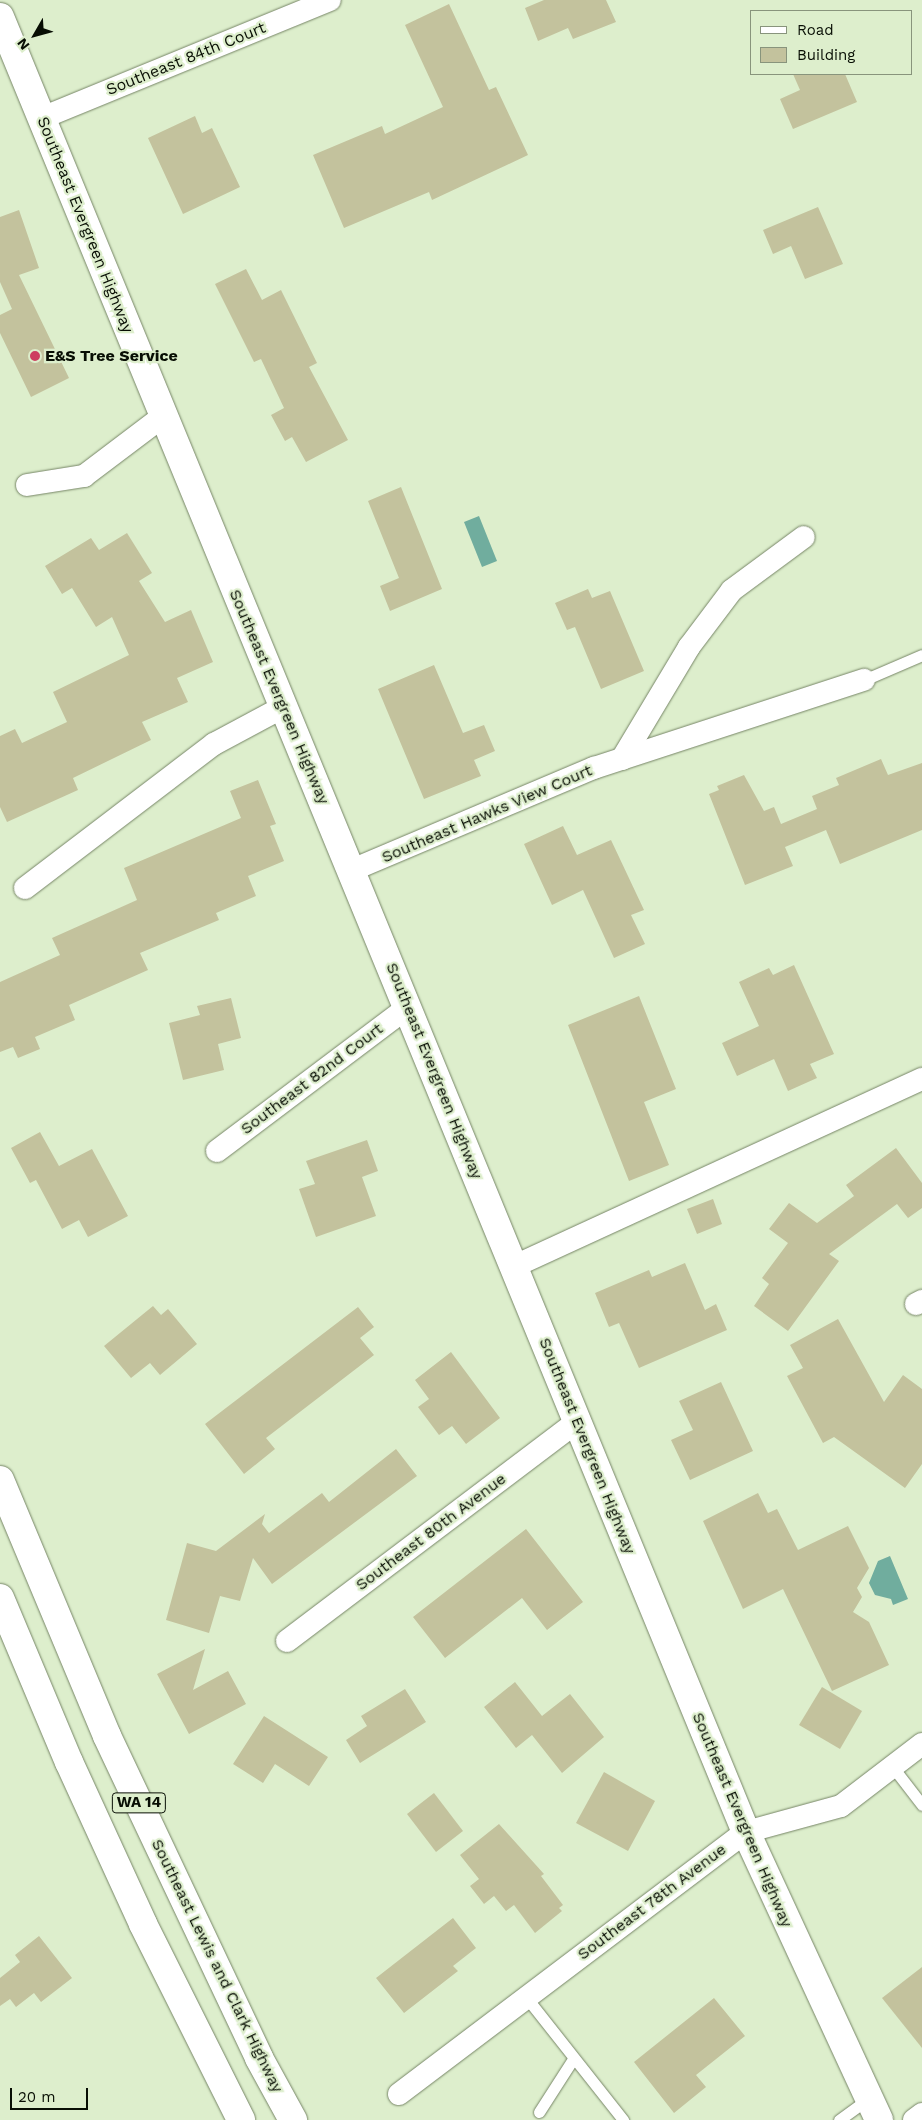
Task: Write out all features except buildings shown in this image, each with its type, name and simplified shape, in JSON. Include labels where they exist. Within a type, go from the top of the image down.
[{"type":"main road","name":"Southeast Evergreen Highway","points":[[0,17],[162,417],[352,870],[515,1266],[576,1423],[746,1832],[874,2109]]},
{"type":"main road","name":"Southeast Lewis and Clark Highway","points":[[0,1480],[107,1736],[259,2058],[293,2120]]},
{"type":"main road","name":"WA 14","points":[[0,1598],[122,1879],[241,2120]]},
{"type":"street","name":"Southeast 84th Court","points":[[42,118],[330,0]]},
{"type":"street","points":[[27,486],[84,476],[162,417]]},
{"type":"street","points":[[622,759],[689,647],[732,590],[804,536]]},
{"type":"street","name":"Southeast Hawks View Court","points":[[352,870],[622,759],[864,680]]},
{"type":"street","points":[[25,888],[214,744],[283,707]]},
{"type":"street","name":"Southeast 82nd Court","points":[[216,1151],[408,1007]]},
{"type":"street","points":[[515,1266],[922,1079]]},
{"type":"street","name":"Southeast 80th Avenue","points":[[287,1641],[576,1423]]},
{"type":"street","name":"Southeast 78th Avenue","points":[[399,2094],[746,1832],[841,1806],[922,1744]]},
{"type":"street","points":[[914,2120],[922,2114]]},
{"type":"lane","points":[[864,680],[922,655]]},
{"type":"lane","points":[[892,1766],[922,1805]]},
{"type":"lane","points":[[526,1997],[623,2120]]},
{"type":"lane","points":[[539,2112],[573,2059]]},
{"type":"lane","points":[[840,2120],[874,2109]]},
{"type":"water","points":[[479,516],[497,561],[482,567],[464,522]]},
{"type":"water","points":[[890,1556],[908,1599],[893,1605],[891,1599],[875,1595],[869,1583],[878,1561]]},
{"type":"place","name":"E&S Tree Service","points":[[35,356]]}]
